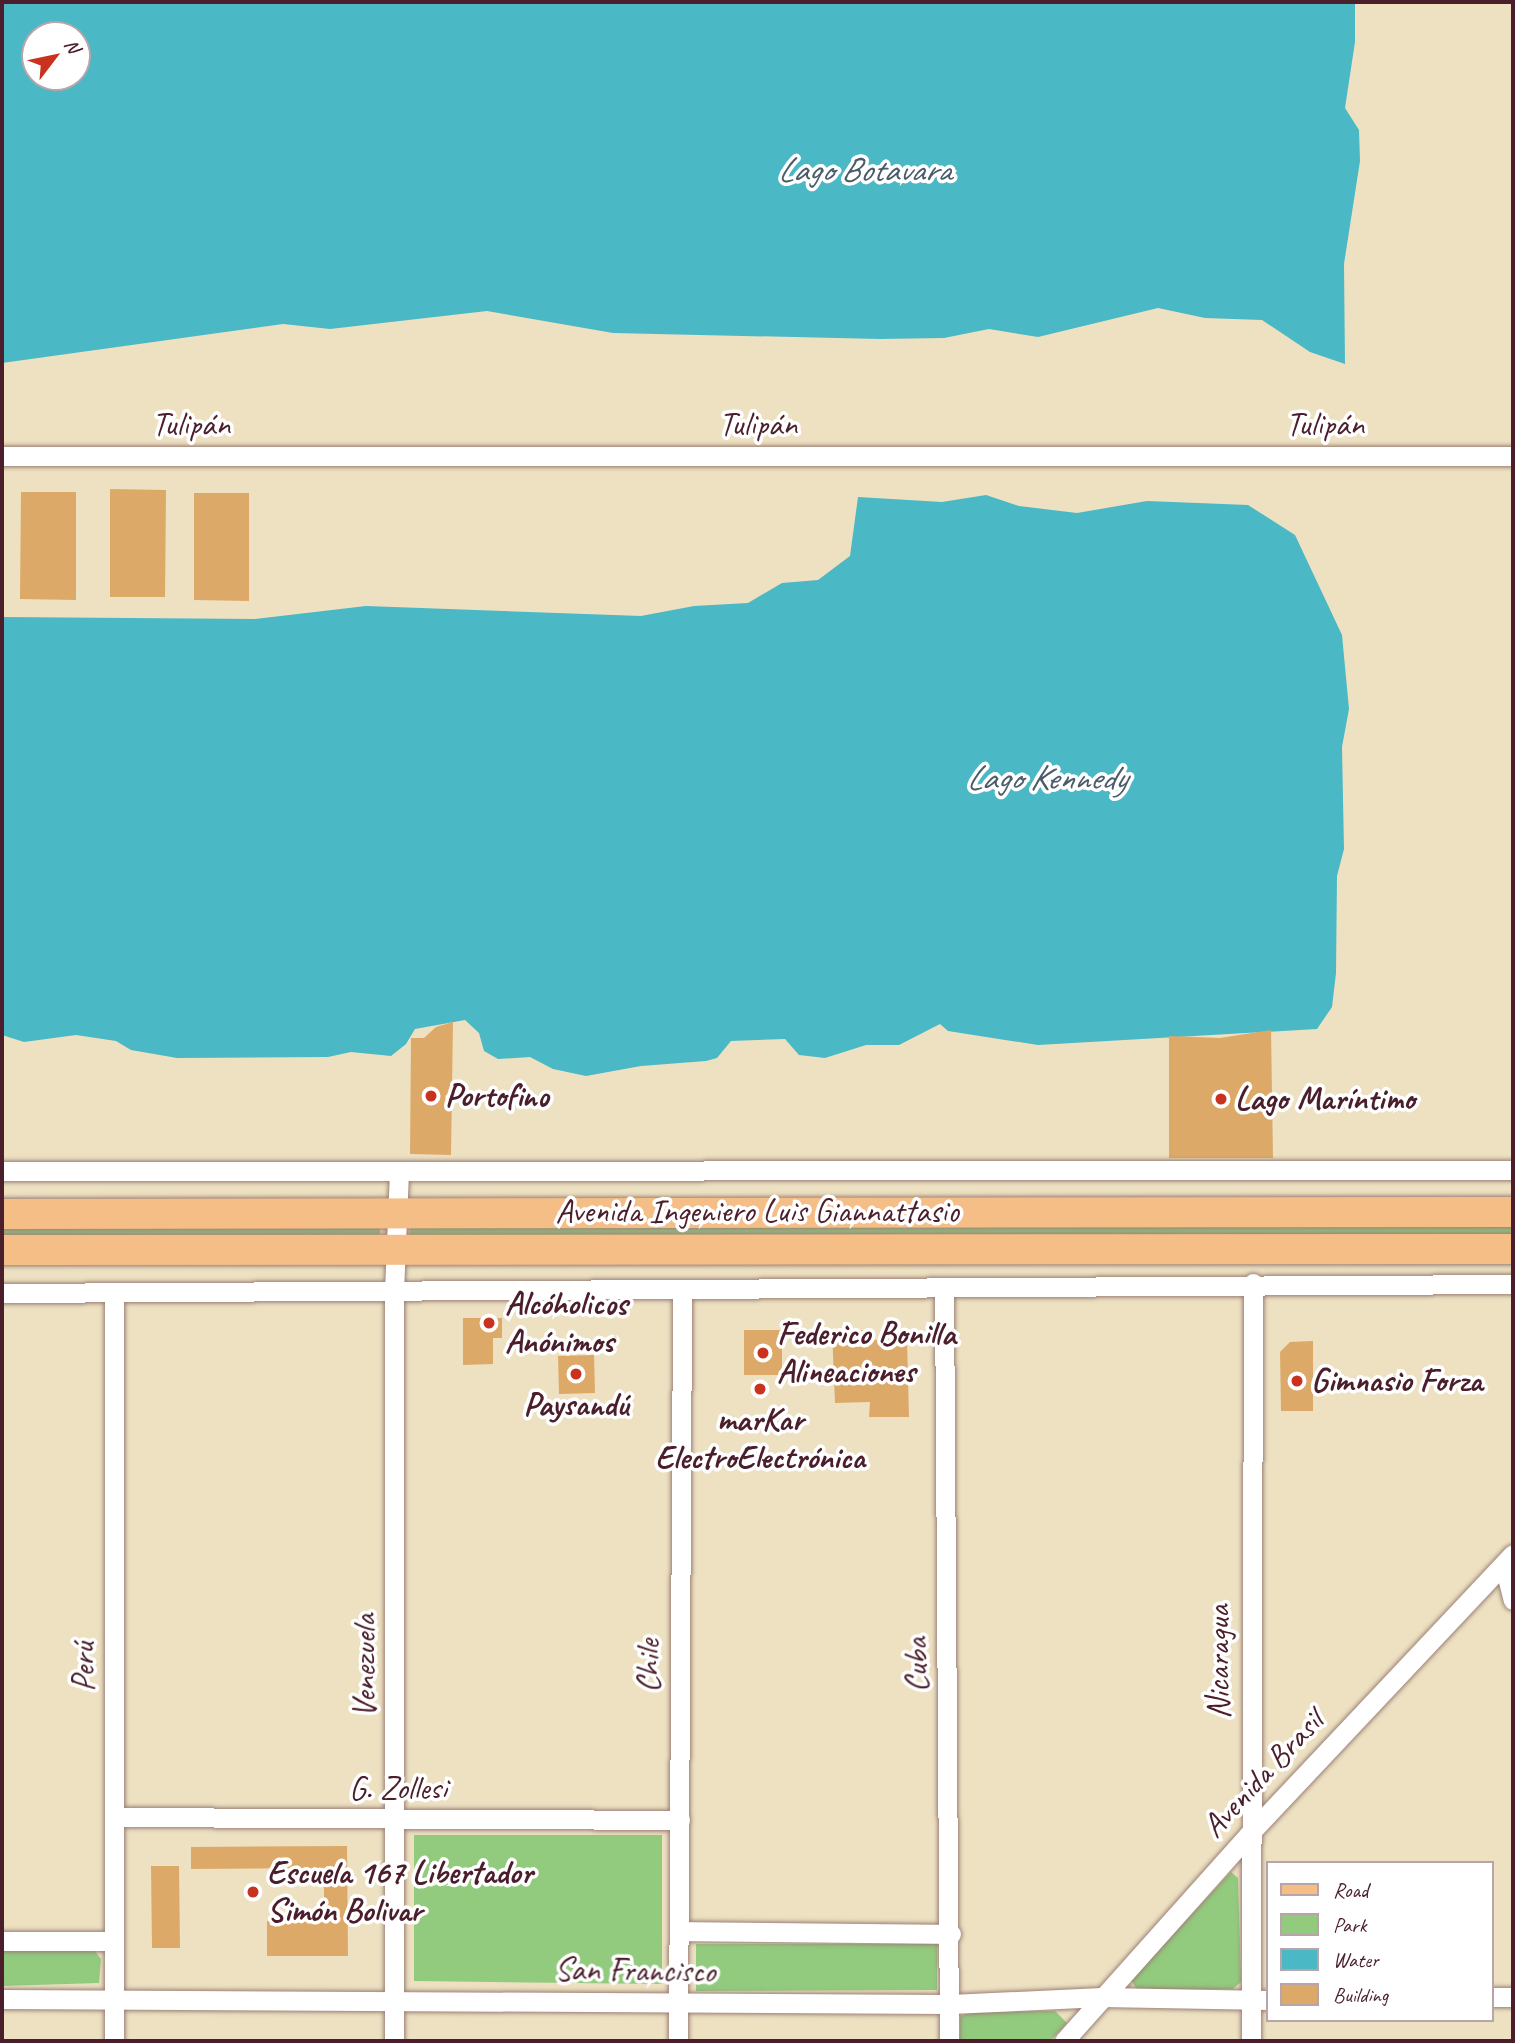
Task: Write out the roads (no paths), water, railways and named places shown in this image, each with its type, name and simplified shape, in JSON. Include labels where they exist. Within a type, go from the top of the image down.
[{"type":"main road","name":"Avenida Ingeniero Luis Giannattasio","points":[[2,1213],[1513,1212]]},
{"type":"main road","name":"Avenida Ingeniero Luis Giannattasio","points":[[2,1250],[398,1252],[1513,1249]]},
{"type":"street","name":"Tulipán","points":[[2,456],[1513,456]]},
{"type":"street","name":"Avenida Ingeniero Luis Giannattasio","points":[[2,1171],[1513,1170]]},
{"type":"street","name":"Venezuela","points":[[394,2041],[397,1821],[394,1291],[398,1252],[399,1171]]},
{"type":"street","points":[[2,1293],[682,1290],[1252,1283],[1513,1284]]},
{"type":"street","name":"Nicaragua","points":[[1251,2041],[1259,2000],[1250,1833],[1252,1283]]},
{"type":"street","name":"Cuba","points":[[944,1287],[951,1934],[949,2041]]},
{"type":"street","name":"Chile","points":[[678,2041],[682,1290]]},
{"type":"street","name":"Perú","points":[[114,1293],[114,2041]]},
{"type":"street","points":[[1508,1560],[1513,1600]]},
{"type":"street","name":"Avenida Brasil","points":[[1064,2041],[1250,1833],[1508,1560]]},
{"type":"street","name":"G. Zollesi","points":[[116,1817],[397,1821],[680,1819]]},
{"type":"street","name":"San Francisco","points":[[680,1931],[951,1934]]},
{"type":"street","points":[[2,1941],[112,1941]]},
{"type":"street","name":"San Francisco","points":[[2,1999],[950,2004],[1101,1997],[1259,2000]]},
{"type":"street","points":[[1494,1997],[1513,1997]]},
{"type":"water","name":"Lago Botavara","points":[[2,2],[1355,2],[1355,42],[1345,108],[1359,130],[1360,161],[1344,264],[1345,364],[1310,352],[1262,320],[1205,318],[1158,308],[1038,337],[989,329],[944,338],[880,339],[613,333],[487,311],[330,329],[283,324],[2,363]]},
{"type":"water","name":"Lago Kennedy","points":[[986,495],[1019,506],[1077,513],[1147,501],[1248,505],[1295,535],[1342,635],[1349,709],[1342,747],[1344,849],[1337,876],[1336,973],[1332,1007],[1317,1029],[1038,1045],[948,1031],[940,1024],[899,1045],[866,1045],[825,1058],[799,1055],[785,1039],[731,1041],[717,1058],[706,1061],[641,1066],[586,1076],[553,1069],[530,1057],[498,1059],[484,1051],[479,1033],[465,1020],[415,1029],[406,1044],[391,1056],[351,1052],[328,1057],[177,1058],[131,1050],[116,1041],[76,1035],[24,1042],[2,1035],[2,617],[255,619],[366,606],[641,616],[694,606],[748,603],[782,583],[818,580],[850,556],[858,497],[942,502]]},
{"type":"place","name":"Portofino","points":[[431,1096]]},
{"type":"place","name":"Lago Maríntimo","points":[[1221,1099]]},
{"type":"place","name":"Alcóholicos Anónimos","points":[[489,1323]]},
{"type":"place","name":"Federico Bonilla Alineaciones","points":[[763,1353]]},
{"type":"place","name":"Paysandú","points":[[576,1374]]},
{"type":"place","name":"Gimnasio Forza","points":[[1297,1381]]},
{"type":"place","name":"marKar ElectroElectrónica","points":[[760,1389]]},
{"type":"place","name":"Escuela 167 Libertador Simón Bolivar","points":[[253,1892]]}]
